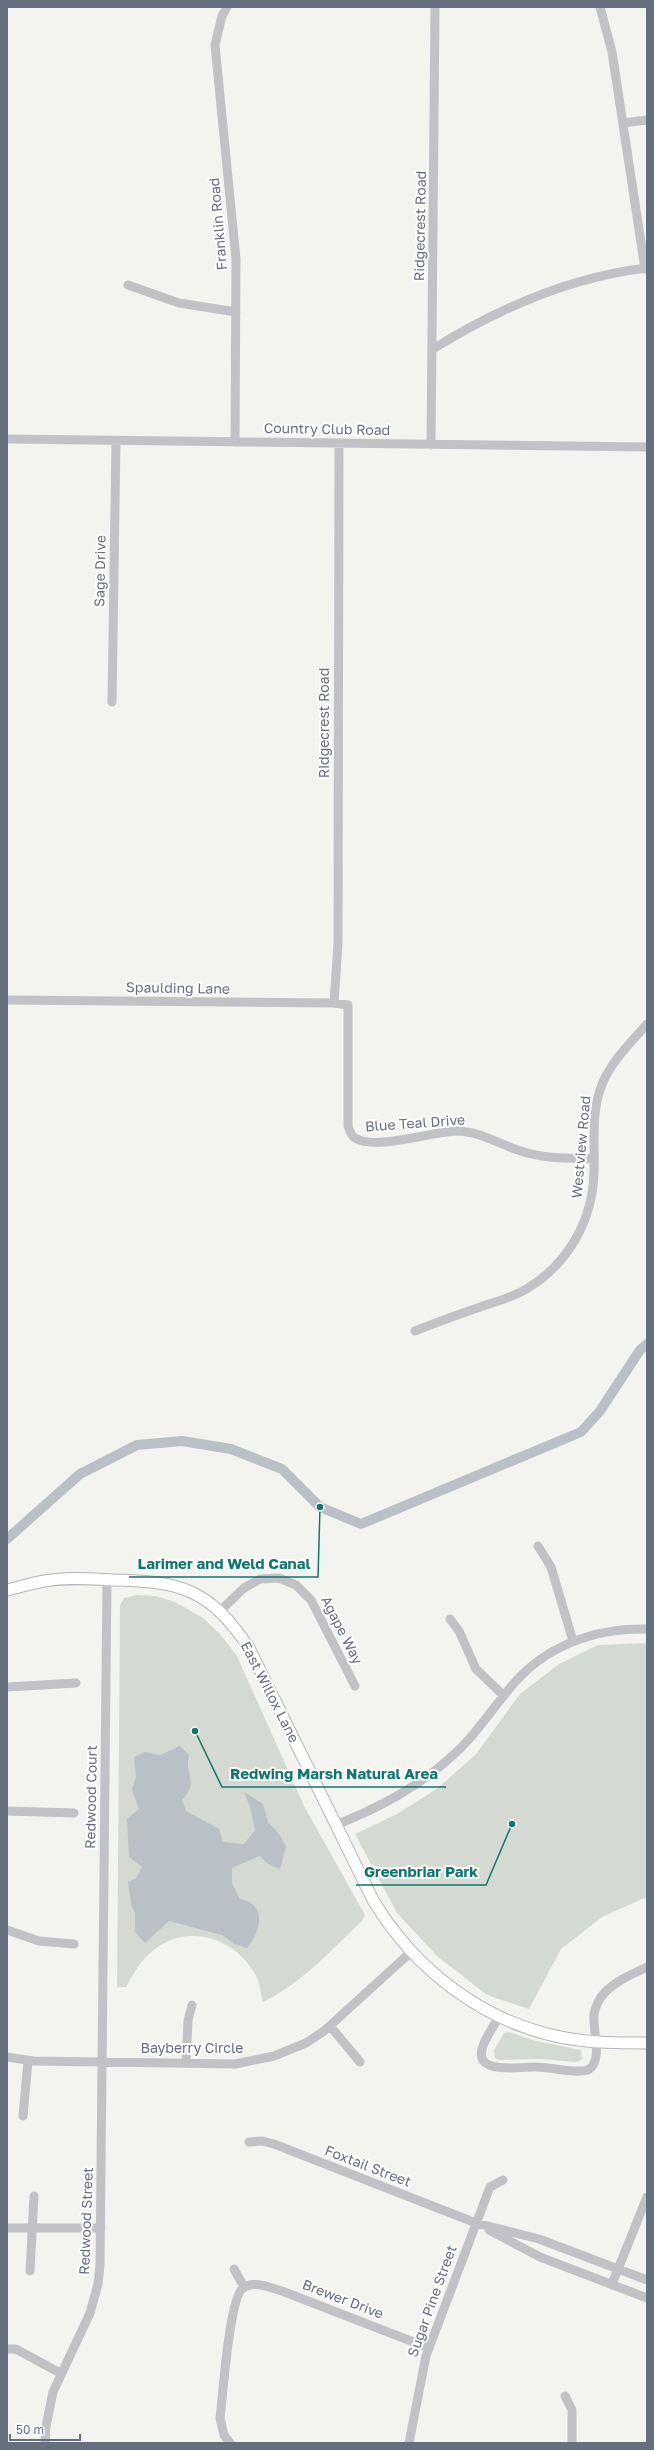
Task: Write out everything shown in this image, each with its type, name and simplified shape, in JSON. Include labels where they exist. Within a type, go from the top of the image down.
[{"type":"main road","name":"East Willox Lane","points":[[7,1590],[47,1580],[107,1579],[166,1583],[194,1594],[220,1611],[233,1624],[249,1648],[373,1900],[390,1926],[411,1952],[457,1992],[499,2016],[550,2035],[596,2042],[647,2043]]},
{"type":"street","name":"Franklin Road","points":[[227,7],[222,16],[215,45],[236,259],[235,442]]},
{"type":"street","name":"Ridgecrest Road","points":[[431,445],[435,7]]},
{"type":"street","points":[[433,349],[471,325],[531,296],[590,278],[646,268],[612,52],[600,7]]},
{"type":"street","points":[[623,123],[647,120]]},
{"type":"street","points":[[128,285],[179,303],[236,312]]},
{"type":"street","name":"Country Club Road","points":[[7,439],[647,448]]},
{"type":"street","name":"Sage Drive","points":[[112,702],[116,440]]},
{"type":"street","name":"Ridgecrest Road","points":[[334,1003],[338,944],[339,444]]},
{"type":"street","name":"Spaulding Lane","points":[[7,1000],[334,1003],[348,1005],[348,1126],[355,1138]]},
{"type":"street","name":"Westview Road","points":[[415,1331],[508,1298],[527,1289],[545,1276],[567,1253],[586,1219],[592,1198],[596,1104],[601,1087],[612,1064],[647,1024]]},
{"type":"street","name":"Blue Teal Drive","points":[[355,1138],[361,1141],[400,1141],[431,1133],[458,1131],[476,1134],[524,1152],[548,1158],[594,1160]]},
{"type":"street","points":[[538,1546],[551,1567],[573,1641]]},
{"type":"street","name":"Agape Way","points":[[220,1611],[244,1588],[254,1581],[272,1578],[296,1584],[311,1600],[354,1686]]},
{"type":"street","name":"Redwood Court","points":[[103,2014],[107,1579]]},
{"type":"street","points":[[450,1619],[460,1631],[476,1669],[504,1696]]},
{"type":"street","points":[[336,1825],[392,1800],[425,1778],[463,1745],[504,1696],[536,1663],[573,1641],[610,1631],[647,1629]]},
{"type":"street","points":[[7,1688],[76,1683]]},
{"type":"street","points":[[7,1811],[74,1813]]},
{"type":"street","points":[[7,1930],[39,1941],[74,1944]]},
{"type":"street","name":"Bayberry Circle","points":[[7,2057],[28,2061],[234,2064],[274,2056],[306,2043],[330,2026],[411,1952]]},
{"type":"street","points":[[499,2016],[482,2049],[483,2057],[487,2064],[493,2068],[534,2067],[585,2071],[591,2069],[594,2064],[596,2042],[594,2014],[601,1997],[616,1983],[647,1967]]},
{"type":"street","points":[[186,2064],[188,2021],[192,2005]]},
{"type":"street","name":"Redwood Street","points":[[45,2443],[50,2403],[60,2373],[83,2327],[95,2296],[100,2266],[103,2014]]},
{"type":"street","points":[[330,2026],[360,2062]]},
{"type":"street","points":[[23,2116],[28,2061]]},
{"type":"street","name":"Foxtail Street","points":[[248,2142],[262,2141],[274,2144],[476,2222],[539,2239],[647,2280]]},
{"type":"street","name":"Sugar Pine Street","points":[[409,2443],[422,2369],[429,2348],[490,2187],[503,2180]]},
{"type":"street","points":[[30,2271],[34,2196]]},
{"type":"street","points":[[612,2284],[647,2197]]},
{"type":"street","name":"Foxtail Street","points":[[476,2222],[540,2256],[647,2298]]},
{"type":"street","points":[[7,2228],[101,2228]]},
{"type":"street","points":[[230,2443],[224,2435],[220,2418],[233,2311],[238,2293],[244,2287],[234,2269]]},
{"type":"street","name":"Brewer Drive","points":[[244,2287],[257,2285],[282,2291],[429,2348]]},
{"type":"street","points":[[7,2349],[16,2349],[60,2373]]},
{"type":"street","points":[[566,2396],[572,2410],[572,2443]]},
{"type":"shaded area","points":[[137,1595],[156,1596],[175,1602],[203,1618],[220,1634],[237,1656],[304,1806],[365,1915],[362,1921],[315,1966],[277,1995],[263,2002],[257,1978],[249,1965],[226,1945],[212,1939],[198,1936],[183,1937],[169,1941],[155,1949],[135,1971],[126,1987],[117,1987],[120,1605],[124,1598]]},
{"type":"shaded area","points":[[647,1643],[647,1897],[602,1917],[561,1949],[529,2009],[487,1995],[438,1957],[397,1913],[355,1834],[397,1814],[438,1788],[476,1754],[520,1694],[559,1664],[598,1645]]},
{"type":"shaded area","points":[[180,1746],[189,1755],[188,1768],[191,1783],[190,1788],[182,1800],[186,1811],[219,1829],[223,1842],[244,1844],[255,1830],[250,1807],[244,1792],[263,1804],[268,1822],[279,1834],[286,1847],[280,1869],[269,1865],[260,1856],[232,1868],[232,1883],[240,1899],[251,1903],[259,1914],[256,1933],[247,1948],[234,1944],[222,1935],[169,1921],[145,1943],[135,1932],[135,1913],[131,1905],[128,1882],[136,1878],[142,1867],[129,1857],[127,1819],[139,1809],[132,1790],[136,1777],[134,1757],[145,1752],[160,1755]]},
{"type":"shaded area","points":[[509,2032],[536,2041],[581,2050],[582,2059],[577,2062],[540,2059],[498,2060],[495,2058],[494,2050],[504,2033]]},
{"type":"waterway","points":[[7,1539],[80,1474],[137,1445],[182,1441],[231,1449],[282,1469],[320,1507],[361,1524],[581,1432],[600,1411],[640,1350],[647,1344]]},
{"type":"place","name":"Larimer and Weld Canal","points":[[320,1507]]},
{"type":"place","name":"Redwing Marsh Natural Area","points":[[195,1731]]},
{"type":"place","name":"Greenbriar Park","points":[[512,1824]]}]
